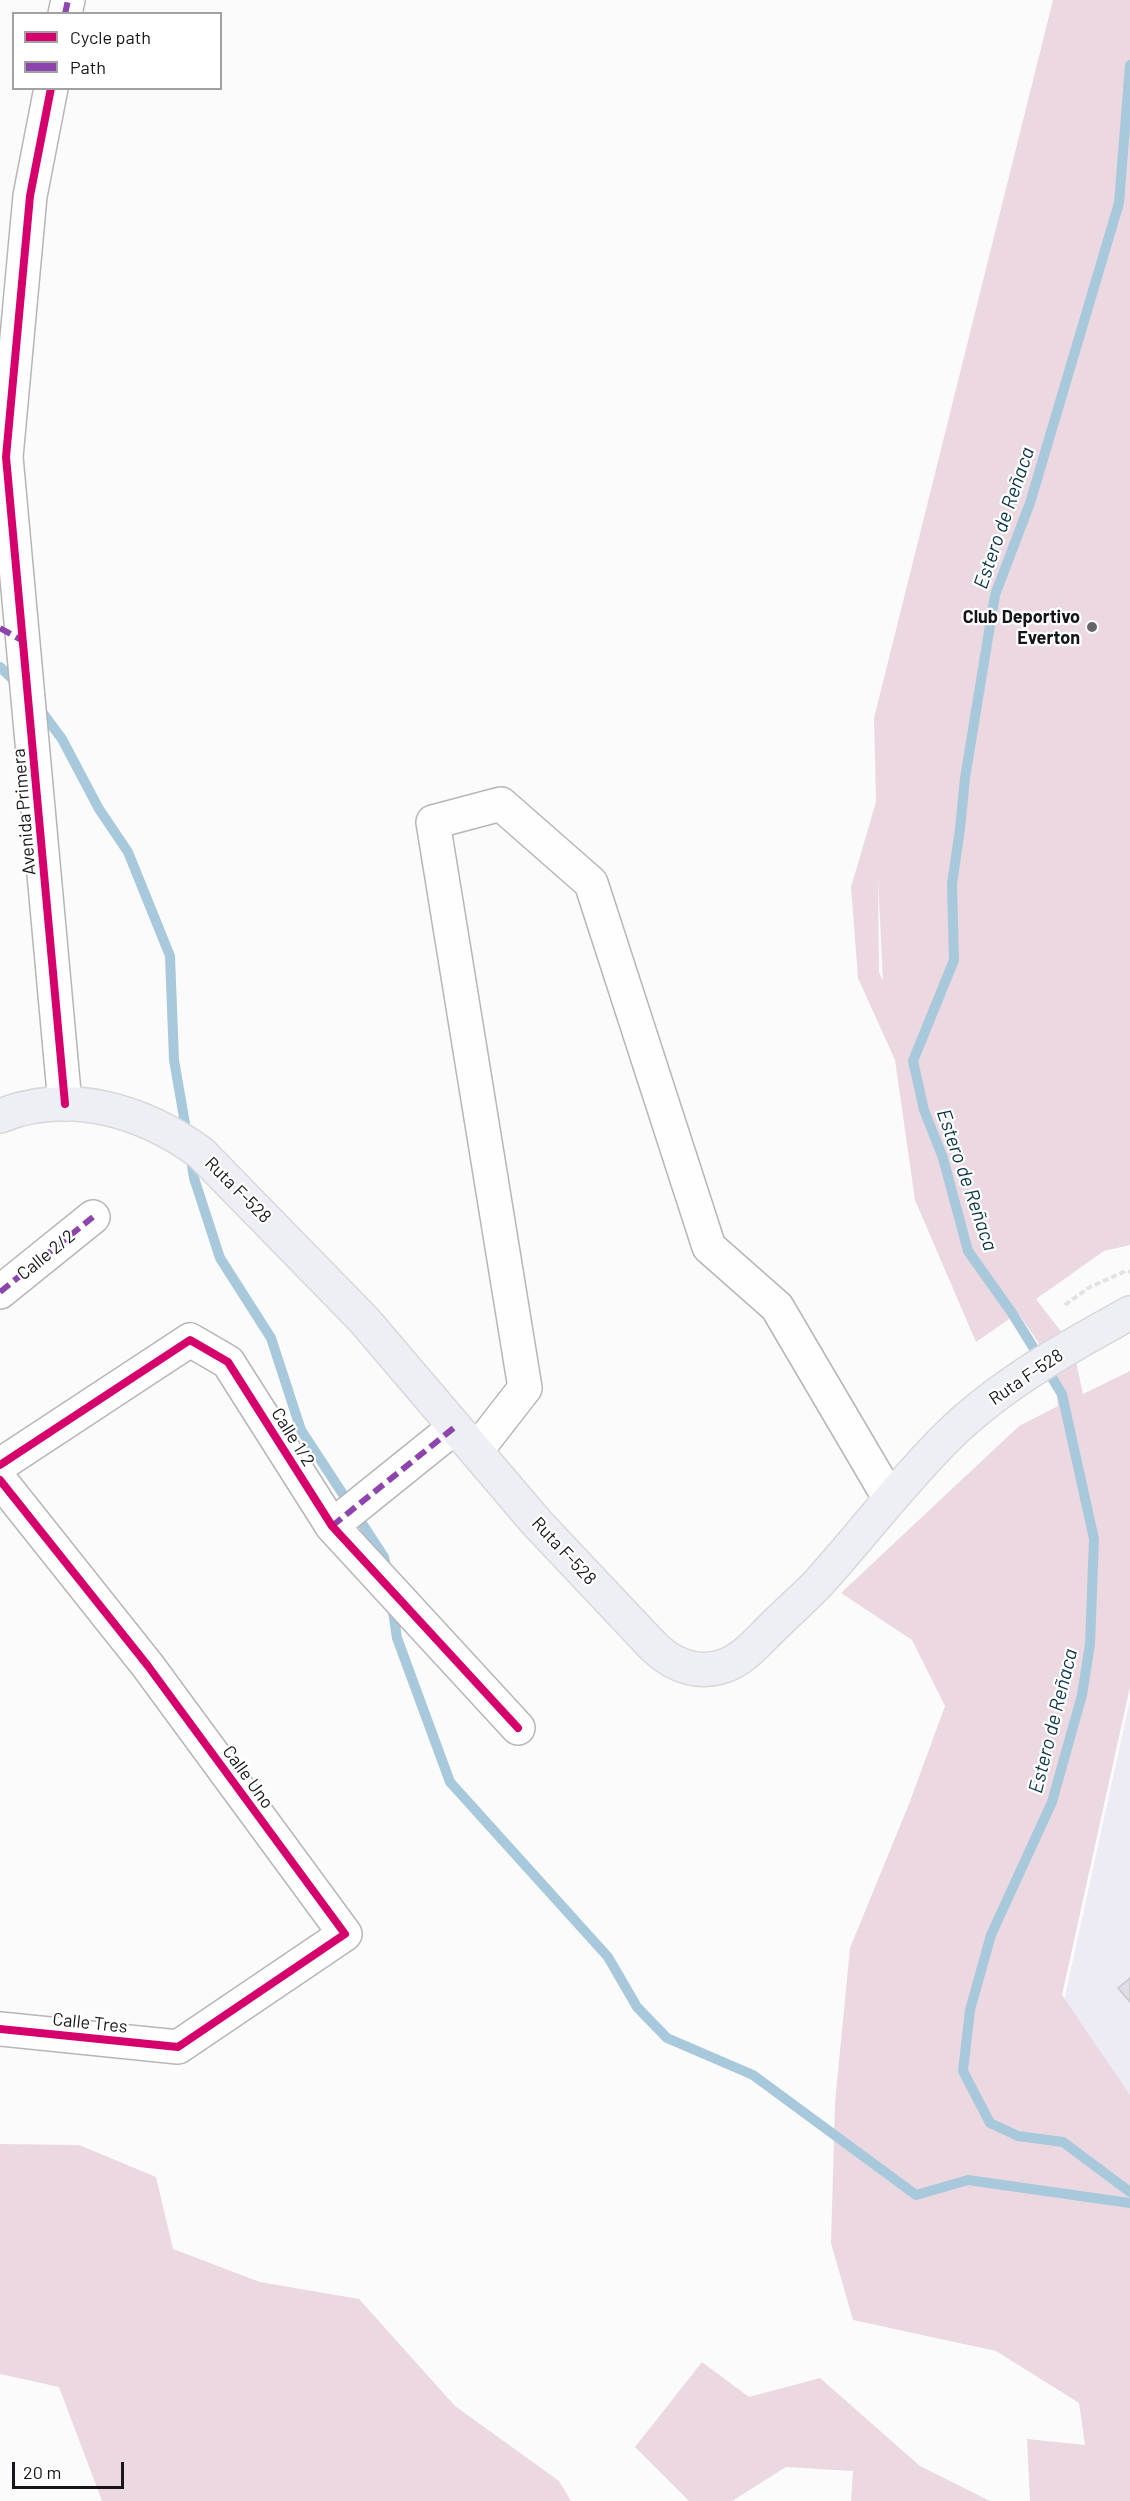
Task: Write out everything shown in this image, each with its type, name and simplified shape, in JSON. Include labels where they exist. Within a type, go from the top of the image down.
[{"type":"main road","name":"Ruta F-528","points":[[0,1116],[35,1107],[65,1104],[95,1106],[133,1115],[177,1136],[201,1153],[364,1320],[537,1522],[654,1647],[676,1664],[689,1669],[718,1668],[743,1655],[821,1580],[947,1437],[1003,1390],[1093,1333],[1130,1313]]},
{"type":"street","name":"Avenida Primera","points":[[51,90],[30,196],[6,457],[12,634],[65,1104]]},
{"type":"street","points":[[332,1526],[465,1439],[525,1388],[433,822],[501,804],[591,883],[709,1247],[777,1306],[890,1499]]},
{"type":"street","name":"Calle 2/2","points":[[0,1292],[93,1217]]},
{"type":"street","name":"Calle 1/2","points":[[0,1465],[190,1340],[228,1362],[332,1526],[518,1728]]},
{"type":"street","name":"Calle Uno","points":[[0,1480],[148,1666],[345,1934],[178,2047]]},
{"type":"street","name":"Calle Tres","points":[[0,2029],[178,2047]]},
{"type":"path","points":[[1090,1287],[1126,1271],[1130,1272]]},
{"type":"shaded area","points":[[1053,0],[1130,0],[1130,1245],[1104,1251],[1036,1299],[1073,1347],[1083,1394],[1130,1371],[1130,1687],[1062,1995],[1130,2095],[1130,2501],[1030,2501],[1027,2439],[1085,2445],[1079,2403],[996,2351],[853,2320],[831,2243],[835,2103],[850,1948],[909,1804],[945,1706],[912,1640],[841,1593],[1019,1426],[1058,1406],[1053,1364],[1018,1313],[976,1342],[915,1200],[895,1060],[858,978],[851,887],[876,802],[874,718]],"holes":[[[878,879],[883,981],[879,972]]]},
{"type":"shaded area","points":[[1130,1700],[1130,2121],[1056,2037]]},
{"type":"shaded area","points":[[0,2144],[79,2145],[156,2177],[173,2249],[260,2282],[359,2299],[455,2406],[559,2481],[571,2501],[102,2501],[59,2387],[0,2374]]},
{"type":"shaded area","points":[[702,2362],[749,2397],[820,2378],[920,2466],[990,2501],[851,2501],[853,2471],[786,2467],[732,2501],[689,2501],[635,2447]]},
{"type":"building","points":[[1130,1978],[1130,2002],[1118,1988]]},
{"type":"waterway","name":"Estero de Reñaca","points":[[1130,65],[1119,203],[1030,503],[995,595],[965,778],[952,884],[954,960],[913,1061],[924,1110],[943,1158],[968,1251],[1012,1313],[1062,1394],[1094,1539],[1090,1644],[1082,1695],[1052,1802],[991,1935],[970,2010],[963,2071],[990,2123],[1018,2136],[1063,2142],[1130,2192]]},
{"type":"waterway","points":[[0,667],[19,685]]},
{"type":"waterway","points":[[39,708],[62,739],[99,809],[128,852],[170,956],[174,1060],[187,1135]]},
{"type":"waterway","points":[[190,1153],[194,1178],[220,1258],[271,1338],[301,1430],[384,1557],[387,1571]]},
{"type":"waterway","points":[[392,1605],[397,1638],[450,1782],[608,1957],[637,2007],[667,2038],[753,2075],[916,2195],[968,2180],[1130,2203]]},
{"type":"marked path","points":[[65,12],[68,0]]},
{"type":"marked path","points":[[0,628],[23,641]]},
{"type":"marked path","points":[[0,1292],[93,1217]]},
{"type":"marked path","points":[[332,1526],[455,1427]]},
{"type":"cycle path","points":[[51,90],[30,196],[6,457],[65,1104]]},
{"type":"cycle path","points":[[0,1465],[190,1340],[228,1362],[332,1526],[518,1728]]},
{"type":"cycle path","points":[[0,1480],[148,1666],[345,1934],[178,2047],[0,2029]]},
{"type":"place","name":"Club Deportivo Everton","points":[[1092,627]]}]
